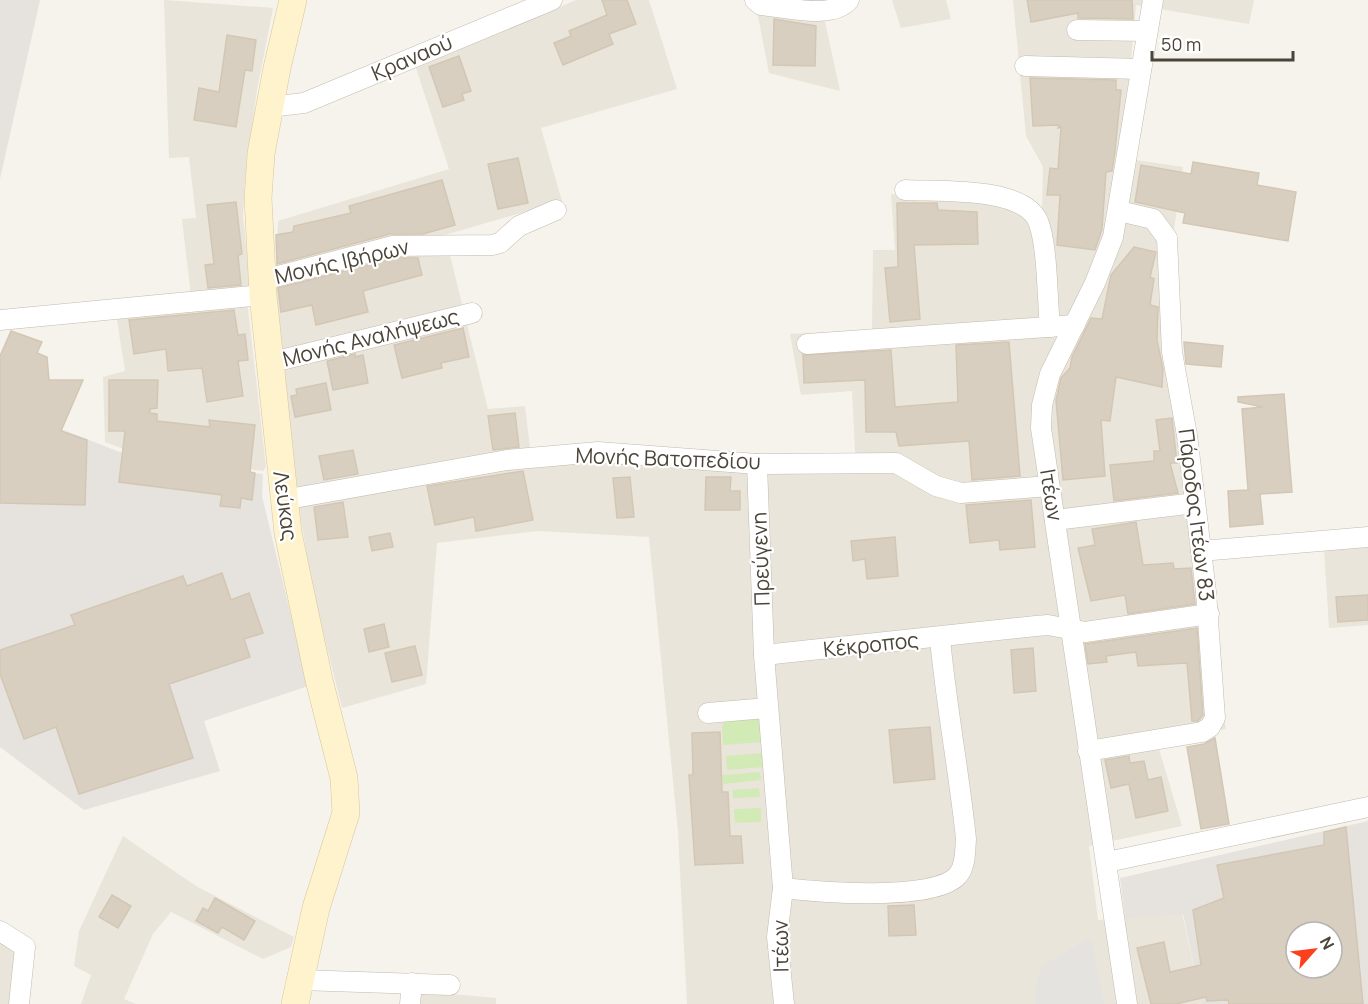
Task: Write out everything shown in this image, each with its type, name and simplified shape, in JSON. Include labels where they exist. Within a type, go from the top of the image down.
[{"type":"street","name":"Λεύκας","points":[[293,0],[261,154],[258,198],[263,288],[283,500],[296,576],[346,795],[346,813],[316,908],[297,992]]},
{"type":"street","name":"Κραναού","points":[[269,107],[304,103],[552,0]]},
{"type":"street","points":[[755,0],[761,5],[828,11],[843,7],[849,0]]},
{"type":"street","name":"Ιτέων","points":[[1127,1004],[1042,442],[1042,405],[1050,374],[1107,256],[1119,211],[1153,0]]},
{"type":"street","points":[[1077,30],[1147,31]]},
{"type":"street","points":[[1025,66],[1141,69]]},
{"type":"street","points":[[905,190],[1009,198],[1028,207],[1039,223],[1042,238],[1050,327]]},
{"type":"street","name":"Μονής Ιβήρων","points":[[0,320],[263,288],[393,246],[492,245],[503,241],[519,226],[556,210]]},
{"type":"street","name":"Πάροδος Ιτέων 83","points":[[1088,751],[1202,732],[1215,718],[1209,615],[1187,435],[1173,360],[1167,238],[1153,219],[1119,211]]},
{"type":"street","name":"Μονής Αναλήψεως","points":[[269,363],[472,313]]},
{"type":"street","points":[[807,344],[1074,325]]},
{"type":"street","name":"Μονής Βατοπεδίου","points":[[283,500],[507,460],[598,452],[757,464],[896,463],[936,486],[961,493],[1049,486]]},
{"type":"street","name":"Πρεύγενη","points":[[757,464],[764,655]]},
{"type":"street","points":[[1055,520],[1195,503]]},
{"type":"street","points":[[1201,551],[1368,537]]},
{"type":"street","name":"Κέκροπος","points":[[764,655],[1036,626],[1085,632],[1209,615]]},
{"type":"street","points":[[764,655],[783,888],[854,895],[945,884],[958,875],[966,839],[956,749],[944,683],[940,638]]},
{"type":"street","points":[[708,714],[768,708]]},
{"type":"street","points":[[1107,862],[1368,807]]},
{"type":"street","name":"Ιτέων","points":[[783,888],[777,937],[784,1004]]},
{"type":"street","points":[[0,931],[25,947],[19,1004]]},
{"type":"street","points":[[297,992],[412,983],[450,985]]},
{"type":"street","points":[[410,1004],[412,983]]},
{"type":"shaded area","points":[[0,0],[40,0],[0,179]]},
{"type":"shaded area","points":[[164,0],[273,8],[257,90],[245,179],[243,217],[251,291],[191,296],[182,219],[196,218],[189,157],[169,158]]},
{"type":"shaded area","points":[[576,0],[649,0],[677,89],[541,128],[562,201],[445,235],[488,409],[525,406],[532,465],[595,461],[856,470],[852,391],[801,395],[790,334],[872,330],[873,250],[895,250],[891,194],[1042,208],[1043,167],[1026,136],[1013,0],[1254,0],[1249,24],[1136,5],[1122,158],[1183,167],[1172,244],[1172,387],[1226,729],[1156,739],[1182,826],[1089,846],[1098,920],[1182,913],[1202,1004],[687,1004],[678,832],[649,537],[538,531],[437,543],[426,684],[342,708],[315,600],[299,510],[275,311],[278,221],[449,169],[416,68]]},
{"type":"shaded area","points":[[772,0],[835,0],[821,3],[840,91],[769,73],[757,11]]},
{"type":"shaded area","points":[[892,0],[946,0],[951,19],[901,28]]},
{"type":"shaded area","points":[[247,300],[266,467],[263,471],[137,454],[105,442],[103,377],[125,371],[116,314]]},
{"type":"shaded area","points":[[0,405],[135,458],[263,474],[262,496],[308,686],[204,721],[220,771],[84,810],[0,747]]},
{"type":"shaded area","points":[[1368,547],[1368,625],[1329,628],[1324,549]]},
{"type":"shaded area","points":[[1368,821],[1368,1004],[1202,1004],[1183,914],[1125,918],[1120,878]]},
{"type":"shaded area","points":[[123,836],[196,886],[294,937],[291,947],[263,959],[171,912],[153,934],[124,999],[136,1004],[81,1004],[91,975],[74,966],[79,931]]},
{"type":"shaded area","points":[[1091,937],[1104,1004],[1036,1004],[1035,986],[1042,966]]},
{"type":"shaded area","points":[[0,940],[13,946],[17,954],[11,1004],[0,1004]]},
{"type":"shaded area","points":[[418,991],[496,998],[496,1004],[417,1004]]},
{"type":"green space","points":[[762,716],[764,742],[723,745],[722,726],[728,718]]},
{"type":"green space","points":[[763,753],[764,767],[727,770],[726,756]]},
{"type":"green space","points":[[760,772],[761,780],[723,784],[722,775]]},
{"type":"green space","points":[[759,788],[760,797],[733,798],[733,790]]},
{"type":"green space","points":[[761,808],[761,822],[735,823],[734,809]]},
{"type":"building","points":[[602,0],[627,0],[636,24],[609,34],[613,44],[563,65],[554,43],[571,36],[569,31],[607,15]]},
{"type":"building","points":[[1027,0],[1132,0],[1133,19],[1078,18],[1078,13],[1031,22]]},
{"type":"building","points":[[774,19],[816,26],[815,66],[773,65]]},
{"type":"building","points":[[227,35],[256,40],[252,71],[245,70],[236,127],[194,120],[199,88],[219,92]]},
{"type":"building","points":[[459,56],[471,91],[462,94],[464,100],[443,107],[429,67]]},
{"type":"building","points":[[1030,78],[1116,80],[1116,90],[1121,90],[1112,171],[1106,172],[1102,229],[1095,250],[1057,245],[1060,195],[1047,195],[1050,168],[1058,169],[1061,127],[1058,128],[1059,125],[1033,126]]},
{"type":"building","points":[[518,158],[528,203],[498,209],[488,164]]},
{"type":"building","points":[[1193,162],[1259,173],[1257,185],[1296,192],[1288,241],[1183,223],[1185,213],[1135,202],[1141,165],[1191,174]]},
{"type":"building","points":[[442,180],[455,225],[423,234],[390,234],[277,264],[276,235],[293,232],[294,226],[351,213],[349,206]]},
{"type":"building","points":[[236,202],[242,254],[238,255],[241,285],[208,288],[205,265],[214,264],[207,205]]},
{"type":"building","points":[[897,203],[937,203],[938,210],[977,212],[978,244],[914,245],[920,319],[890,322],[885,268],[898,267]]},
{"type":"building","points":[[1134,247],[1156,252],[1150,277],[1154,279],[1150,305],[1158,307],[1157,340],[1163,369],[1162,387],[1116,377],[1110,421],[1101,420],[1105,476],[1063,480],[1056,400],[1061,378],[1070,368],[1072,357],[1091,318],[1102,319],[1111,275]]},
{"type":"building","points":[[395,258],[418,258],[422,275],[363,291],[368,312],[316,325],[312,305],[281,312],[278,288]]},
{"type":"building","points":[[234,310],[238,335],[245,334],[248,360],[238,361],[243,396],[207,402],[202,368],[168,371],[166,349],[134,354],[129,320]]},
{"type":"building","points":[[463,328],[469,357],[441,363],[442,368],[402,378],[394,345]]},
{"type":"building","points":[[11,331],[42,342],[37,353],[47,357],[49,380],[83,380],[61,431],[87,440],[85,505],[0,503],[0,356]]},
{"type":"building","points":[[1009,342],[1020,476],[972,480],[969,441],[899,446],[896,432],[866,432],[865,380],[804,383],[803,355],[891,350],[895,407],[958,402],[956,345]]},
{"type":"building","points":[[1184,342],[1223,346],[1221,367],[1186,364]]},
{"type":"building","points":[[355,354],[355,357],[363,355],[368,383],[333,390],[327,361]]},
{"type":"building","points":[[109,380],[158,380],[157,408],[150,409],[150,413],[157,414],[157,421],[210,427],[209,420],[255,425],[250,472],[255,473],[252,500],[241,498],[240,508],[220,506],[222,495],[119,482],[125,431],[109,431]]},
{"type":"building","points":[[326,383],[331,410],[295,417],[291,396],[297,395],[296,389]]},
{"type":"building","points":[[1284,394],[1292,492],[1260,494],[1263,524],[1230,527],[1228,491],[1248,490],[1242,409],[1263,407],[1238,402],[1238,397]]},
{"type":"building","points":[[515,413],[519,447],[493,450],[488,416]]},
{"type":"building","points":[[1172,418],[1177,463],[1170,463],[1178,493],[1114,501],[1110,465],[1154,461],[1154,451],[1160,451],[1156,420]]},
{"type":"building","points":[[353,450],[358,474],[324,480],[319,456]]},
{"type":"building","points":[[523,471],[533,520],[476,531],[474,517],[435,525],[427,486]]},
{"type":"building","points":[[630,477],[634,517],[617,518],[613,478]]},
{"type":"building","points":[[706,477],[731,477],[730,491],[740,491],[740,510],[705,510]]},
{"type":"building","points":[[1031,500],[1035,547],[1000,550],[999,540],[970,543],[966,505]]},
{"type":"building","points":[[343,502],[348,537],[318,540],[314,507]]},
{"type":"building","points":[[1136,522],[1143,565],[1173,563],[1174,569],[1191,568],[1195,604],[1128,614],[1125,595],[1091,601],[1078,548],[1095,545],[1092,529]]},
{"type":"building","points":[[390,533],[393,547],[372,551],[369,537]]},
{"type":"building","points":[[895,537],[898,576],[867,579],[865,559],[853,561],[851,541]]},
{"type":"building","points":[[222,573],[231,600],[249,593],[263,633],[244,639],[250,657],[169,684],[193,758],[79,794],[56,727],[24,739],[0,674],[0,650],[75,625],[71,615],[183,576],[187,586]]},
{"type":"building","points":[[1368,595],[1368,620],[1338,622],[1336,597]]},
{"type":"building","points":[[384,624],[389,647],[369,652],[364,629]]},
{"type":"building","points":[[1197,628],[1203,715],[1198,721],[1192,721],[1187,663],[1138,666],[1136,652],[1106,656],[1107,662],[1088,664],[1085,644]]},
{"type":"building","points":[[415,646],[422,675],[392,682],[385,653]]},
{"type":"building","points":[[1033,648],[1036,691],[1014,693],[1011,650]]},
{"type":"building","points":[[930,727],[935,779],[894,783],[889,730]]},
{"type":"building","points":[[720,732],[722,792],[728,792],[730,836],[741,836],[743,863],[695,865],[689,775],[693,775],[692,733]]},
{"type":"building","points":[[1215,738],[1229,824],[1201,829],[1187,747],[1204,744]]},
{"type":"building","points":[[1129,756],[1130,763],[1144,761],[1148,780],[1161,777],[1168,811],[1136,818],[1129,784],[1111,788],[1105,760]]},
{"type":"building","points":[[1346,827],[1363,1004],[1229,1004],[1228,1000],[1207,1001],[1206,997],[1176,1004],[1151,1004],[1137,948],[1164,942],[1170,972],[1201,965],[1193,910],[1224,898],[1217,865],[1324,845],[1324,832]]},
{"type":"building","points":[[112,895],[131,906],[118,928],[99,917]]},
{"type":"building","points":[[215,898],[255,921],[244,940],[222,927],[218,933],[196,921],[203,908],[208,911]]},
{"type":"building","points":[[914,905],[916,935],[889,936],[888,906]]}]
